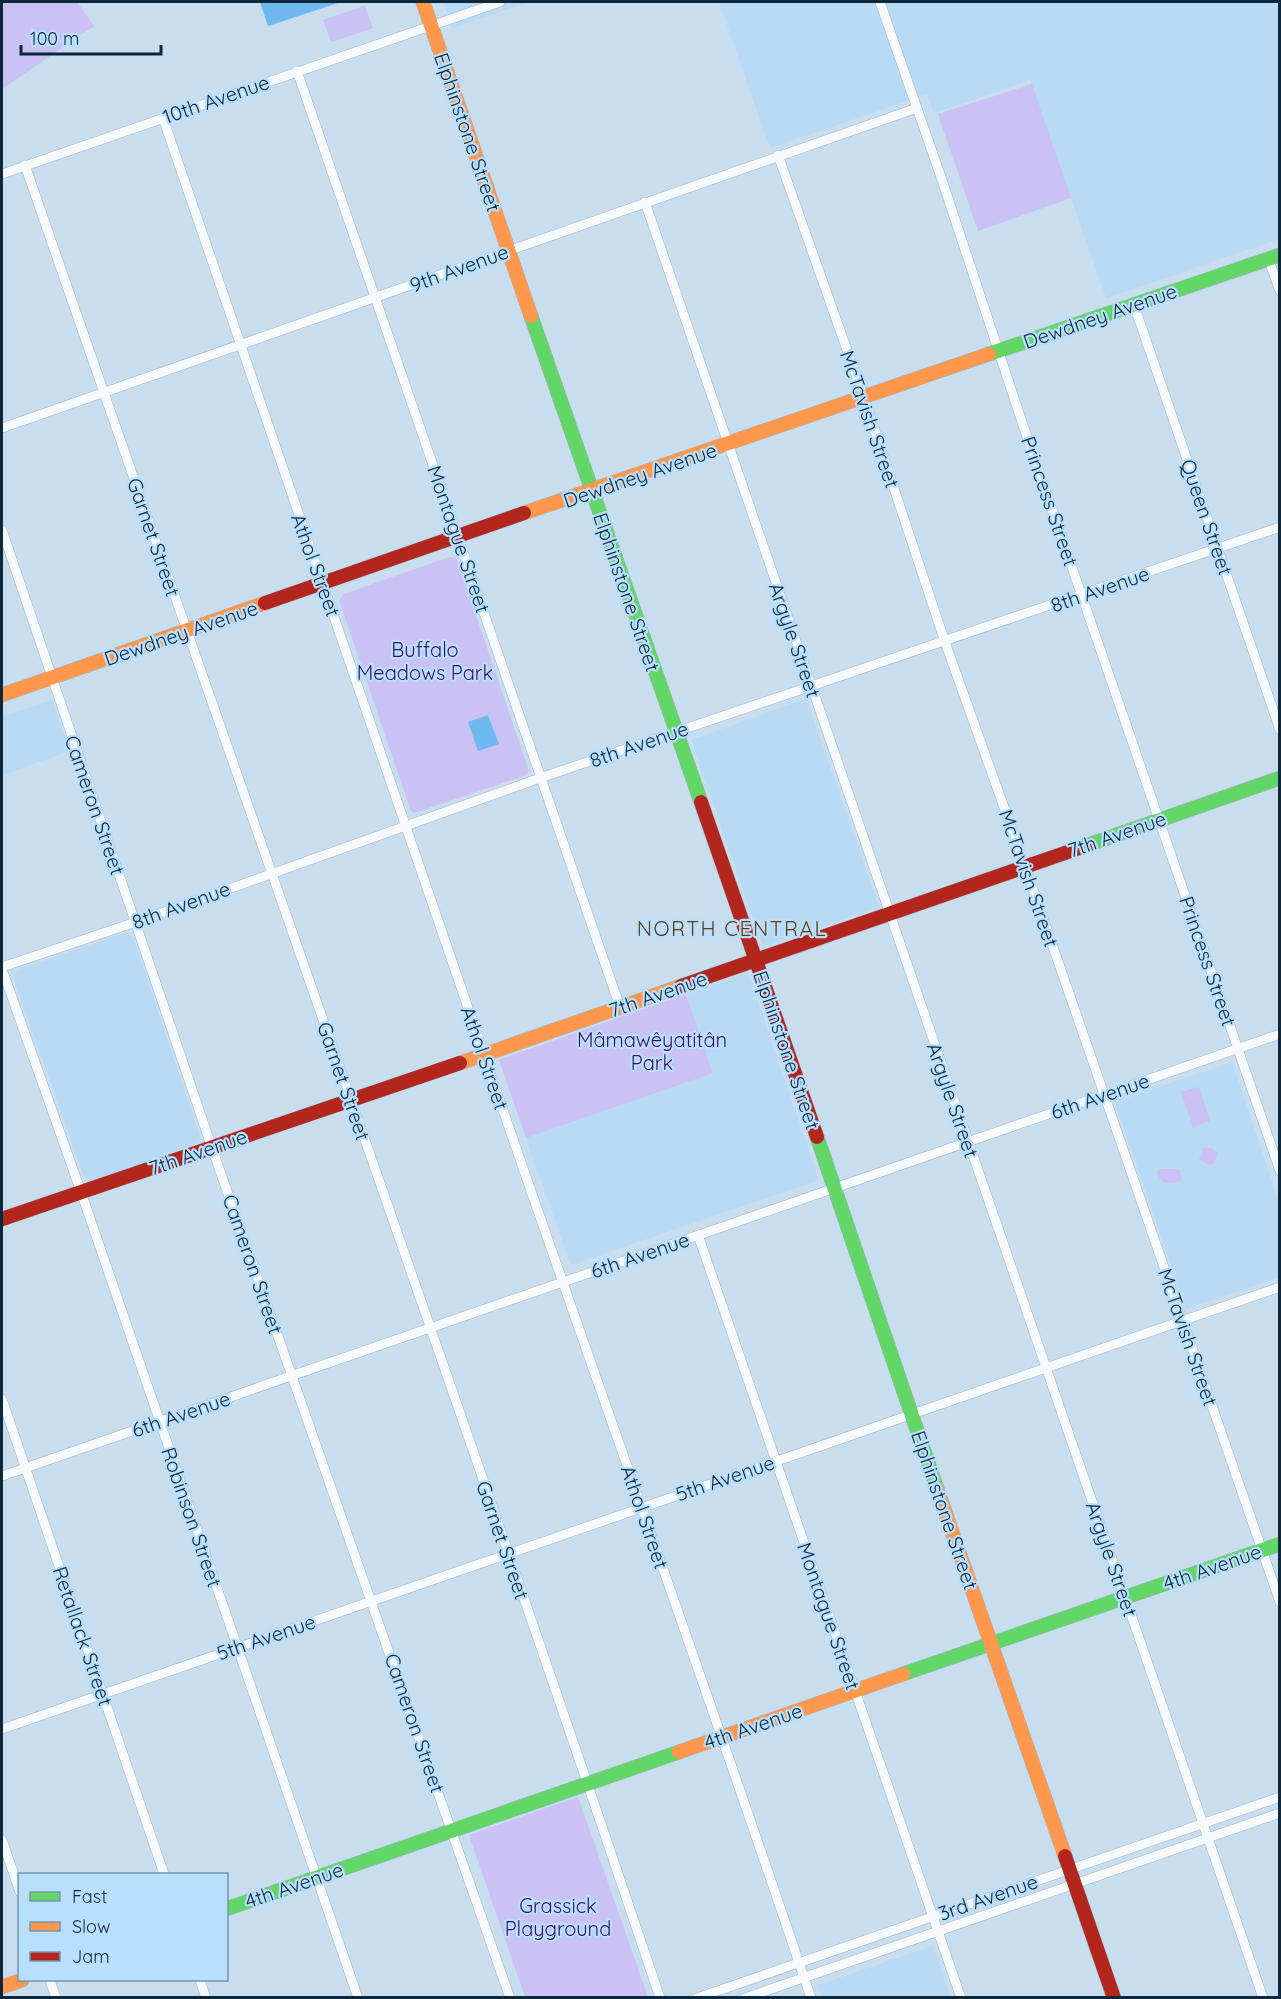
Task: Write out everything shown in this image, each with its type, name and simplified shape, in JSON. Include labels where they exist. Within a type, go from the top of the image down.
[{"type":"street","name":"Elphinstone Street","points":[[423,2],[1114,1998]]},
{"type":"street","name":"10th Avenue","points":[[2,174],[500,2]]},
{"type":"street","name":"Princess Street","points":[[880,2],[1280,1171]]},
{"type":"street","name":"Montague Street","points":[[297,71],[620,1006]]},
{"type":"street","name":"9th Avenue","points":[[2,428],[916,108]]},
{"type":"street","name":"Athol Street","points":[[163,118],[811,1998]]},
{"type":"street","name":"McTavish Street","points":[[778,155],[864,398],[945,642],[1280,1602]]},
{"type":"street","name":"Garnet Street","points":[[25,165],[508,1553],[660,1998]]},
{"type":"street","name":"Argyle Street","points":[[645,202],[1263,1998]]},
{"type":"street","name":"Dewdney Avenue","points":[[2,695],[1274,256]]},
{"type":"street","points":[[1274,256],[1280,291]]},
{"type":"street","name":"Queen Street","points":[[1134,305],[1280,730]]},
{"type":"street","name":"8th Avenue","points":[[2,968],[540,778],[1280,527]]},
{"type":"street","name":"Cameron Street","points":[[2,530],[212,1148],[510,1998]]},
{"type":"street","name":"7th Avenue","points":[[2,1220],[1280,778]]},
{"type":"street","name":"Robinson Street","points":[[2,968],[358,1998]]},
{"type":"street","name":"6th Avenue","points":[[2,1476],[1280,1034]]},
{"type":"street","name":"Montague Street","points":[[698,1235],[961,1998]]},
{"type":"street","name":"5th Avenue","points":[[2,1729],[1280,1287]]},
{"type":"street","name":"Retallack Street","points":[[2,1399],[163,1873]]},
{"type":"street","name":"4th Avenue","points":[[228,1908],[1280,1544]]},
{"type":"street","name":"3rd Avenue","points":[[697,1998],[1280,1797]]},
{"type":"street","name":"3rd Avenue","points":[[745,1998],[1280,1813]]},
{"type":"street","points":[[2,1840],[18,1886]]},
{"type":"street","points":[[2,1987],[19,1981]]},
{"type":"street","points":[[50,1981],[56,1998]]},
{"type":"street","points":[[200,1981],[206,1998]]},
{"type":"shaded area","points":[[443,2],[529,2],[452,28]]},
{"type":"shaded area","points":[[719,2],[1279,2],[1279,239],[1106,298],[1030,80],[934,113],[927,94],[770,148]]},
{"type":"shaded area","points":[[806,699],[879,907],[763,947],[691,740]]},
{"type":"shaded area","points":[[52,700],[70,751],[2,775],[2,717]]},
{"type":"shaded area","points":[[124,933],[133,937],[200,1141],[94,1180],[84,1176],[14,979],[17,971]]},
{"type":"shaded area","points":[[748,973],[819,1180],[571,1265],[526,1138],[712,1073],[686,994]]},
{"type":"shaded area","points":[[1232,1062],[1279,1202],[1279,1277],[1186,1309],[1115,1102]]},
{"type":"shaded area","points":[[933,1946],[950,1997],[822,1997],[818,1985]]},
{"type":"green space","points":[[2,2],[77,2],[94,26],[2,89]]},
{"type":"green space","points":[[365,6],[373,28],[331,42],[323,20]]},
{"type":"green space","points":[[1032,84],[1071,198],[978,231],[938,114]]},
{"type":"green space","name":"Buffalo Meadows Park","points":[[449,557],[457,560],[529,771],[526,775],[414,813],[411,811],[339,600],[344,594]]},
{"type":"green space","name":"Mâmawêyatitân Park","points":[[686,994],[713,1073],[526,1138],[499,1060]]},
{"type":"green space","points":[[1199,1087],[1210,1121],[1193,1127],[1181,1092]]},
{"type":"green space","points":[[1203,1147],[1214,1149],[1217,1153],[1215,1163],[1210,1165],[1199,1160]]},
{"type":"green space","points":[[1159,1169],[1179,1169],[1182,1181],[1164,1182],[1157,1172]]},
{"type":"green space","name":"Grassick Playground","points":[[578,1797],[648,1997],[525,1997],[469,1835]]},
{"type":"water","points":[[260,2],[341,2],[268,26]]},
{"type":"water","points":[[488,715],[499,744],[478,751],[468,722]]},
{"type":"traffic: fast","points":[[989,354],[1280,255]]},
{"type":"traffic: fast","points":[[531,316],[701,802]]},
{"type":"traffic: fast","points":[[1088,845],[1280,778]]},
{"type":"traffic: fast","points":[[817,1137],[937,1489]]},
{"type":"traffic: fast","points":[[903,1674],[1280,1544]]},
{"type":"traffic: fast","points":[[228,1908],[679,1752]]},
{"type":"traffic: slow","points":[[423,2],[531,316]]},
{"type":"traffic: slow","points":[[524,513],[989,354]]},
{"type":"traffic: slow","points":[[2,695],[265,603]]},
{"type":"traffic: slow","points":[[460,1063],[681,986]]},
{"type":"traffic: slow","points":[[937,1489],[1065,1856]]},
{"type":"traffic: slow","points":[[679,1752],[903,1674]]},
{"type":"traffic: slow","points":[[2,1987],[19,1981]]},
{"type":"traffic: jam","points":[[265,603],[524,513]]},
{"type":"traffic: jam","points":[[701,802],[817,1137]]},
{"type":"traffic: jam","points":[[681,986],[1088,845]]},
{"type":"traffic: jam","points":[[2,1219],[460,1063]]},
{"type":"traffic: jam","points":[[1065,1856],[1114,1998]]},
{"type":"district","name":"NORTH CENTRAL","points":[[732,928]]}]
